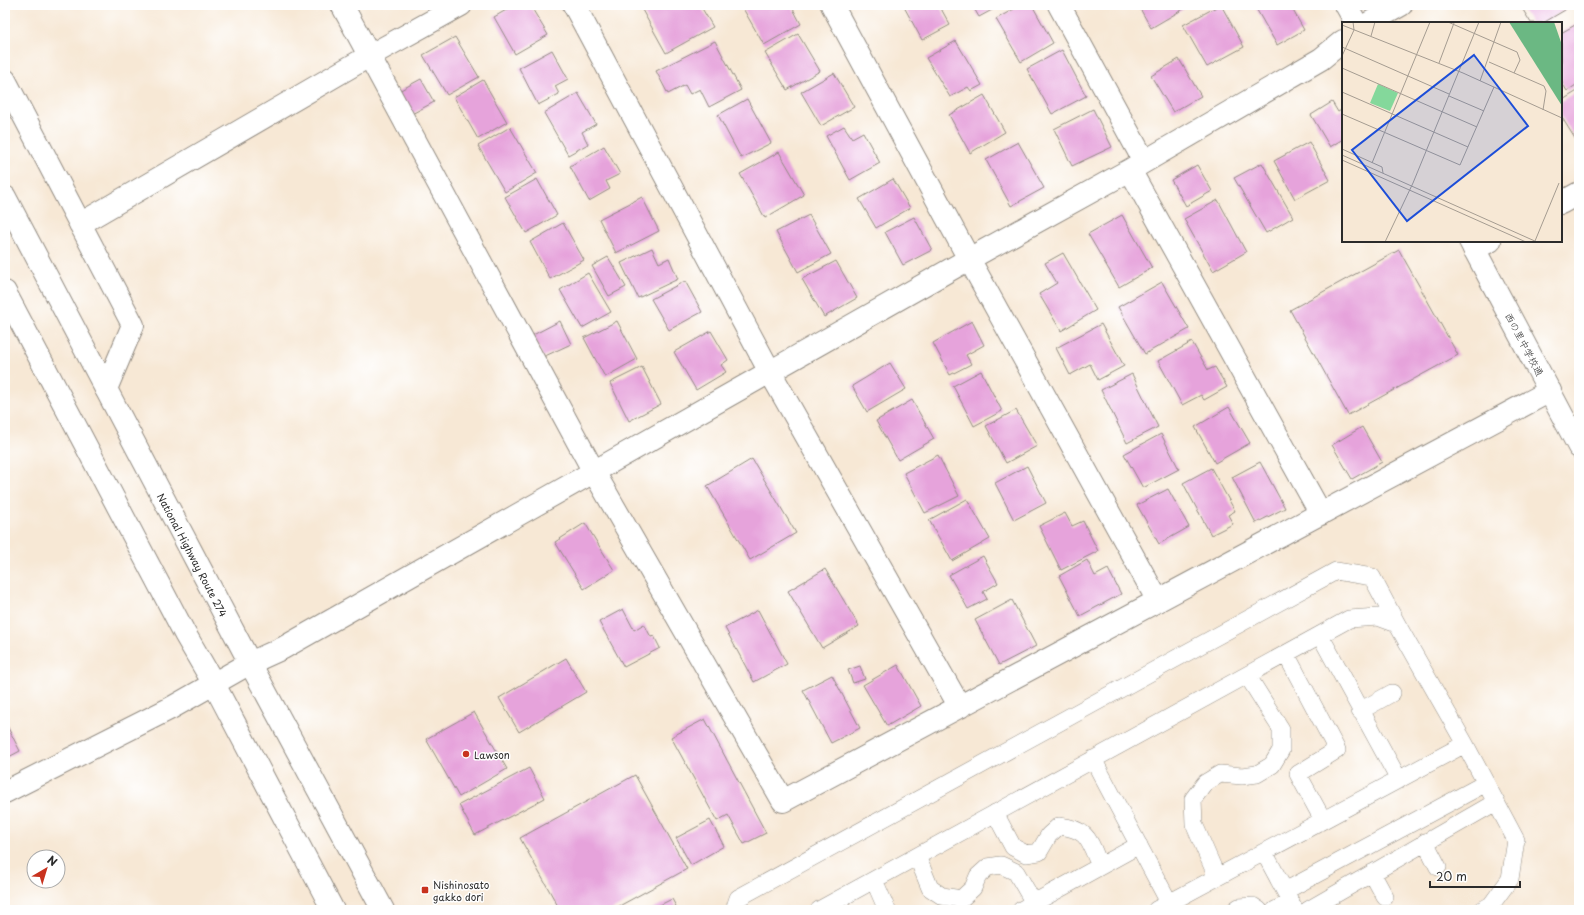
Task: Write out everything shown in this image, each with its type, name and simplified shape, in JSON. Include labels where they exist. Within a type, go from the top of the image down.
[{"type":"main road","points":[[342,5],[594,472],[782,802],[1550,391]]},
{"type":"main road","points":[[80,224],[369,56],[461,5]]},
{"type":"main road","points":[[574,5],[770,372],[960,707]]},
{"type":"main road","points":[[832,5],[969,259],[1158,601]]},
{"type":"main road","points":[[1059,5],[1137,165],[1321,514]]},
{"type":"main road","points":[[1346,5],[1355,22]]},
{"type":"main road","points":[[1371,22],[1401,5]]},
{"type":"main road","points":[[5,792],[171,708],[250,663],[284,648],[1137,165],[1321,59],[1342,42]]},
{"type":"main road","points":[[5,80],[133,325],[106,389]]},
{"type":"main road","points":[[1562,202],[1579,193]]},
{"type":"main road","name":"National Highway Route 274","points":[[5,198],[250,663],[383,910]]},
{"type":"main road","name":"西の里中学校通","points":[[1478,244],[1579,447]]},
{"type":"main road","points":[[5,292],[185,634],[214,684],[334,910]]},
{"type":"lane","points":[[734,910],[738,898],[1336,571],[1372,577],[1465,744],[1516,840],[1510,879],[1491,905],[1482,910]]},
{"type":"lane","points":[[818,910],[1349,619],[1378,617],[1397,624]]},
{"type":"lane","points":[[1320,635],[1360,712],[1399,780]]},
{"type":"lane","points":[[1286,654],[1337,750],[1298,774],[1323,820]]},
{"type":"lane","points":[[1217,877],[1194,824],[1193,799],[1205,783],[1220,774],[1242,776],[1257,774],[1272,765],[1282,750],[1281,729],[1247,675]]},
{"type":"lane","points":[[1360,712],[1392,693]]},
{"type":"lane","points":[[1093,759],[1138,845],[1166,908],[1217,877],[1465,744]]},
{"type":"lane","points":[[1275,910],[1486,783]]},
{"type":"lane","points":[[1308,910],[1496,802]]},
{"type":"lane","points":[[995,813],[1013,847],[1026,854],[1039,852],[1050,835],[1059,826],[1074,828],[1088,838],[1100,866]]},
{"type":"lane","points":[[1425,842],[1438,867]]},
{"type":"lane","points":[[917,856],[930,888],[942,896],[961,899],[973,888],[978,876],[988,867],[1000,865],[1016,872],[1027,906],[1138,845]]},
{"type":"lane","points":[[1264,852],[1290,901]]},
{"type":"lane","points":[[1372,873],[1385,897]]},
{"type":"lane","points":[[874,880],[887,910]]},
{"type":"lane","points":[[1235,910],[1239,907],[1253,906],[1259,910]]},
{"type":"building","points":[[515,5],[530,5],[548,35],[515,54],[494,17]]},
{"type":"building","points":[[647,5],[700,5],[713,27],[666,53],[641,8]]},
{"type":"building","points":[[741,5],[791,5],[801,24],[764,45]]},
{"type":"building","points":[[903,5],[939,5],[950,25],[922,40]]},
{"type":"building","points":[[972,5],[1001,5],[979,17]]},
{"type":"building","points":[[1021,5],[1032,5],[1053,43],[1021,62],[996,19]]},
{"type":"building","points":[[1138,5],[1185,5],[1187,7],[1151,28]]},
{"type":"building","points":[[1220,5],[1244,47],[1207,67],[1183,25]]},
{"type":"building","points":[[1254,5],[1290,5],[1304,30],[1277,45]]},
{"type":"building","points":[[1520,5],[1562,5],[1565,10],[1545,22],[1530,22]]},
{"type":"building","points":[[1575,25],[1579,32],[1579,83],[1567,91],[1562,83],[1562,32]]},
{"type":"building","points":[[798,34],[820,71],[787,90],[765,53]]},
{"type":"building","points":[[455,37],[479,77],[447,95],[423,55]]},
{"type":"building","points":[[715,41],[741,90],[709,107],[700,89],[690,94],[685,85],[668,94],[656,71]]},
{"type":"building","points":[[956,41],[982,85],[971,91],[968,87],[950,97],[926,58]]},
{"type":"building","points":[[552,50],[568,79],[555,86],[559,94],[538,105],[519,68]]},
{"type":"building","points":[[1062,50],[1086,96],[1052,114],[1027,69]]},
{"type":"building","points":[[1179,59],[1201,96],[1173,112],[1151,76]]},
{"type":"building","points":[[834,73],[854,107],[821,126],[801,92]]},
{"type":"building","points":[[421,79],[434,102],[410,115],[397,92]]},
{"type":"building","points":[[483,80],[507,122],[478,139],[454,97]]},
{"type":"building","points":[[1579,90],[1579,145],[1562,118],[1562,100]]},
{"type":"building","points":[[578,93],[596,124],[582,132],[588,144],[568,155],[544,113]]},
{"type":"building","points":[[984,95],[1005,132],[970,153],[949,115]]},
{"type":"building","points":[[747,99],[771,143],[741,158],[718,115]]},
{"type":"building","points":[[1332,102],[1338,112],[1342,110],[1342,140],[1330,147],[1311,115]]},
{"type":"building","points":[[1093,109],[1112,147],[1072,166],[1054,129]]},
{"type":"building","points":[[844,126],[852,138],[863,132],[880,163],[850,180],[826,136]]},
{"type":"building","points":[[510,127],[537,173],[505,192],[478,146]]},
{"type":"building","points":[[1018,142],[1044,188],[1011,206],[986,160]]},
{"type":"building","points":[[1309,142],[1330,180],[1295,199],[1274,161]]},
{"type":"building","points":[[604,146],[620,174],[606,181],[610,189],[589,201],[570,166]]},
{"type":"building","points":[[779,152],[804,195],[765,218],[740,174]]},
{"type":"building","points":[[1262,163],[1293,217],[1266,233],[1234,178]]},
{"type":"building","points":[[1197,165],[1212,191],[1186,206],[1171,180]]},
{"type":"building","points":[[537,179],[557,215],[526,233],[505,197]]},
{"type":"building","points":[[893,179],[910,208],[876,228],[859,199]]},
{"type":"building","points":[[642,197],[659,231],[616,253],[599,219]]},
{"type":"building","points":[[1218,200],[1246,252],[1213,271],[1184,219]]},
{"type":"building","points":[[809,215],[831,254],[798,272],[776,232]]},
{"type":"building","points":[[1122,215],[1152,268],[1119,287],[1088,234]]},
{"type":"building","points":[[914,217],[932,250],[903,265],[885,232]]},
{"type":"building","points":[[563,223],[584,260],[550,279],[530,242]]},
{"type":"building","points":[[652,248],[659,263],[669,258],[678,279],[638,298],[621,263]]},
{"type":"building","points":[[1399,250],[1458,355],[1348,415],[1290,310]]},
{"type":"building","points":[[1063,253],[1096,310],[1061,331],[1039,294],[1057,283],[1045,263]]},
{"type":"building","points":[[608,257],[626,287],[609,296],[592,266]]},
{"type":"building","points":[[836,261],[857,298],[824,317],[802,279]]},
{"type":"building","points":[[588,273],[611,312],[582,328],[560,290]]},
{"type":"building","points":[[685,281],[702,312],[669,330],[651,299]]},
{"type":"building","points":[[1162,282],[1189,329],[1145,354],[1118,307]]},
{"type":"building","points":[[560,321],[571,344],[543,357],[533,335]]},
{"type":"building","points":[[617,321],[637,359],[605,377],[584,338]]},
{"type":"building","points":[[972,321],[984,345],[966,355],[971,364],[950,375],[933,343]]},
{"type":"building","points":[[1101,324],[1124,366],[1098,380],[1090,364],[1070,375],[1056,348]]},
{"type":"building","points":[[711,331],[728,360],[721,365],[726,372],[696,390],[674,352]]},
{"type":"building","points":[[1192,342],[1208,370],[1215,367],[1227,387],[1204,400],[1201,395],[1182,405],[1158,361]]},
{"type":"building","points":[[890,363],[906,389],[867,412],[852,386]]},
{"type":"building","points":[[642,367],[661,404],[629,421],[610,383]]},
{"type":"building","points":[[981,371],[1002,411],[974,426],[953,386]]},
{"type":"building","points":[[1132,374],[1158,427],[1127,443],[1101,390]]},
{"type":"building","points":[[912,400],[934,439],[898,460],[876,421]]},
{"type":"building","points":[[1229,407],[1250,443],[1215,463],[1195,427]]},
{"type":"building","points":[[1016,410],[1037,446],[1006,463],[986,426]]},
{"type":"building","points":[[1362,427],[1382,462],[1352,479],[1332,445]]},
{"type":"building","points":[[1161,434],[1179,469],[1143,488],[1124,454]]},
{"type":"building","points":[[938,455],[959,496],[925,513],[904,473]]},
{"type":"building","points":[[752,459],[796,533],[750,560],[707,486]]},
{"type":"building","points":[[1260,462],[1285,508],[1256,523],[1232,477]]},
{"type":"building","points":[[1027,466],[1046,503],[1014,520],[995,483]]},
{"type":"building","points":[[1211,468],[1235,511],[1228,515],[1233,524],[1211,535],[1183,483]]},
{"type":"building","points":[[1168,489],[1189,527],[1159,544],[1137,505]]},
{"type":"building","points":[[967,499],[990,539],[952,561],[929,520]]},
{"type":"building","points":[[1065,513],[1072,526],[1083,521],[1098,551],[1061,570],[1039,526]]},
{"type":"building","points":[[585,523],[614,570],[584,589],[555,542]]},
{"type":"building","points":[[983,556],[998,583],[983,592],[987,599],[968,609],[949,575]]},
{"type":"building","points":[[1087,560],[1095,576],[1108,569],[1121,594],[1080,616],[1059,576]]},
{"type":"building","points":[[825,569],[859,626],[822,648],[788,591]]},
{"type":"building","points":[[1012,600],[1036,646],[999,665],[975,620]]},
{"type":"building","points":[[623,609],[634,630],[644,624],[651,637],[654,636],[660,648],[624,667],[599,622]]},
{"type":"building","points":[[758,610],[787,664],[754,682],[725,628]]},
{"type":"building","points":[[566,658],[586,692],[519,732],[499,698]]},
{"type":"building","points":[[898,665],[921,706],[887,726],[863,685]]},
{"type":"building","points":[[860,666],[865,679],[853,683],[848,670]]},
{"type":"building","points":[[832,675],[860,728],[831,743],[803,690]]},
{"type":"building","name":"Lawson","points":[[474,712],[507,769],[459,797],[426,739]]},
{"type":"building","points":[[705,719],[766,833],[744,844],[728,815],[717,821],[671,737]]},
{"type":"building","points":[[5,722],[20,751],[5,759]]},
{"type":"building","points":[[529,768],[545,798],[475,835],[459,805]]},
{"type":"building","points":[[635,775],[687,869],[612,910],[556,910],[559,908],[520,838]]},
{"type":"building","points":[[710,820],[724,846],[691,865],[676,838]]},
{"type":"building","points":[[672,899],[678,910],[650,910]]},
{"type":"place","name":"Lawson","points":[[466,754]]},
{"type":"place","name":"Nishinosato gakko dori","points":[[425,890]]}]
